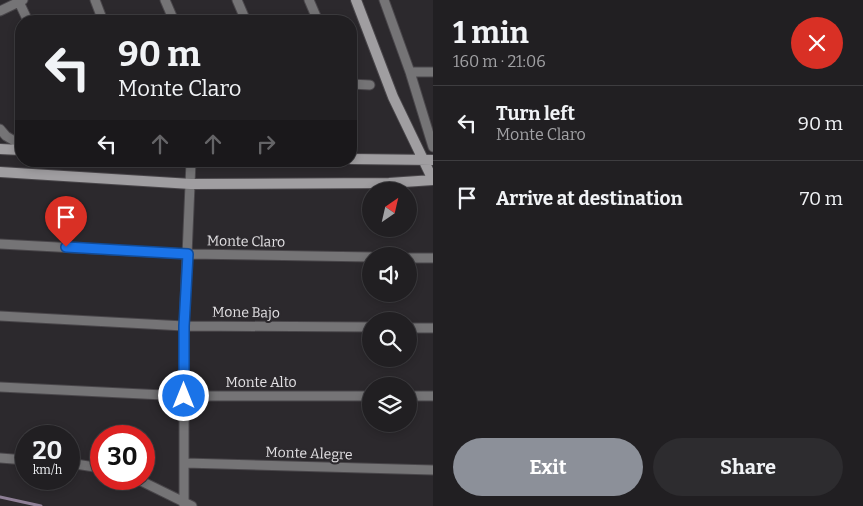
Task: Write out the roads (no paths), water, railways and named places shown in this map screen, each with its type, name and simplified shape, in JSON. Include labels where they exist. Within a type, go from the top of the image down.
[{"type":"street","points":[[95,0],[101,15]]},
{"type":"street","points":[[165,0],[171,15]]},
{"type":"street","points":[[237,0],[243,15]]},
{"type":"street","points":[[309,0],[315,15]]},
{"type":"street","points":[[0,172],[191,184],[389,183],[433,180],[428,160],[393,97],[356,0]]},
{"type":"street","points":[[384,0],[410,72],[433,147]]},
{"type":"street","points":[[0,11],[21,1],[26,15]]},
{"type":"street","points":[[410,72],[433,72]]},
{"type":"street","points":[[357,84],[370,85]]},
{"type":"street","points":[[0,129],[6,136],[15,141]]},
{"type":"street","points":[[0,149],[15,150]]},
{"type":"street","points":[[357,159],[428,160]]},
{"type":"street","points":[[155,488],[187,504],[184,326],[192,167]]},
{"type":"street","name":"Monte Claro","points":[[0,244],[188,254],[362,257]]},
{"type":"street","points":[[417,258],[433,258]]},
{"type":"street","name":"Mone Bajo","points":[[0,316],[184,326],[362,327]]},
{"type":"street","points":[[417,328],[433,328]]},
{"type":"street","name":"Monte Alto","points":[[0,387],[184,396],[362,396]]},
{"type":"street","points":[[417,396],[433,396]]},
{"type":"street","points":[[0,458],[15,459]]},
{"type":"street","name":"Monte Alegre","points":[[185,463],[433,470]]},
{"type":"waterway","points":[[0,497],[41,506]]}]
